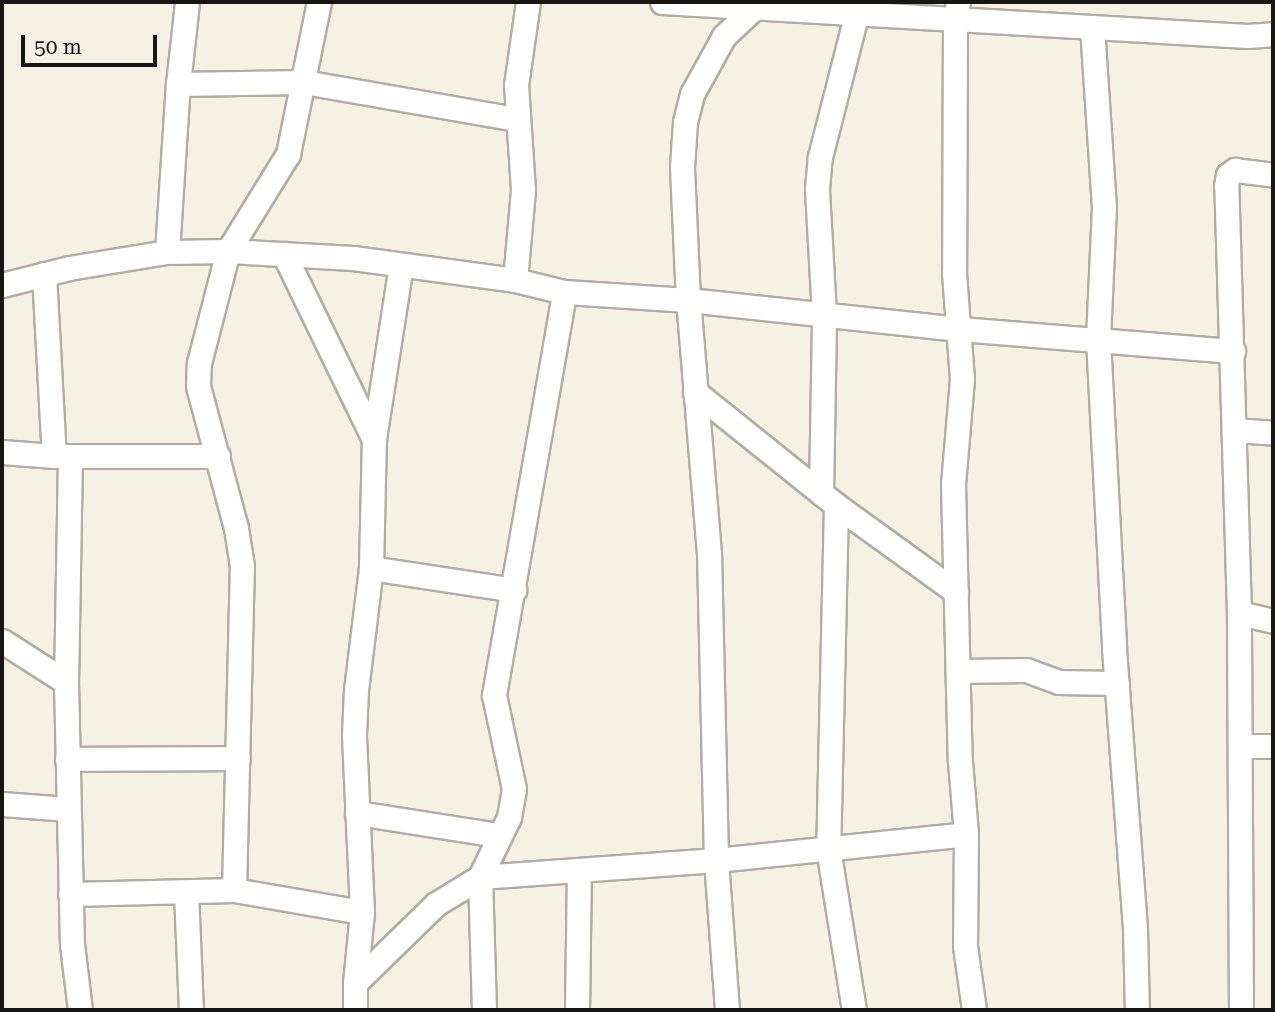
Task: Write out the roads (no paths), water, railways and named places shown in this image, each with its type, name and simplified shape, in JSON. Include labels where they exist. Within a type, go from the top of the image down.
[{"type":"street","points":[[167,252],[178,84],[187,2]]},
{"type":"street","points":[[234,890],[242,566],[218,456],[198,386],[199,363],[228,251],[288,154],[319,2]]},
{"type":"street","points":[[515,280],[523,190],[516,119],[516,85],[528,2]]},
{"type":"street","points":[[662,2],[745,4],[857,12],[957,10],[1093,27],[1247,36],[1273,34]]},
{"type":"street","points":[[727,1010],[716,860],[709,554],[688,300],[682,167],[685,122],[692,94],[708,60],[745,4]]},
{"type":"street","points":[[957,10],[954,273],[961,414],[953,484],[960,761],[966,834],[965,946],[974,1010]]},
{"type":"street","points":[[855,1010],[828,848],[828,499],[824,314],[817,221],[820,157],[857,12]]},
{"type":"street","points":[[1093,27],[1104,206],[1098,339],[1117,683],[1135,930],[1137,1010]]},
{"type":"street","points":[[178,84],[304,82],[516,119]]},
{"type":"street","points":[[1241,1010],[1239,613],[1226,186],[1228,175],[1235,170],[1273,175]]},
{"type":"street","points":[[2,285],[44,274],[167,252],[284,254],[401,265],[515,280],[564,292],[688,300],[958,329],[1233,351]]},
{"type":"street","points":[[284,254],[374,439]]},
{"type":"street","points":[[355,1010],[362,912],[354,735],[356,690],[371,568],[374,439],[401,265]]},
{"type":"street","points":[[44,274],[62,456],[70,894],[72,944],[80,1010]]},
{"type":"street","points":[[484,1010],[480,877],[509,817],[514,789],[494,695],[564,292]]},
{"type":"street","points":[[695,392],[828,499],[956,592]]},
{"type":"street","points":[[1234,430],[1273,433]]},
{"type":"street","points":[[2,452],[62,456],[218,456]]},
{"type":"street","points":[[371,568],[514,590]]},
{"type":"street","points":[[1239,613],[1273,621]]},
{"type":"street","points":[[2,641],[66,682]]},
{"type":"street","points":[[959,671],[1026,670],[1059,682],[1117,683]]},
{"type":"street","points":[[1241,746],[1273,746]]},
{"type":"street","points":[[67,758],[238,758]]},
{"type":"street","points":[[2,804],[68,808]]},
{"type":"street","points":[[357,813],[498,835]]},
{"type":"street","points":[[355,983],[436,904],[480,877],[716,860],[966,834]]},
{"type":"street","points":[[577,1010],[579,871]]},
{"type":"street","points":[[70,894],[234,890],[362,912]]},
{"type":"street","points":[[186,892],[191,1010]]}]
